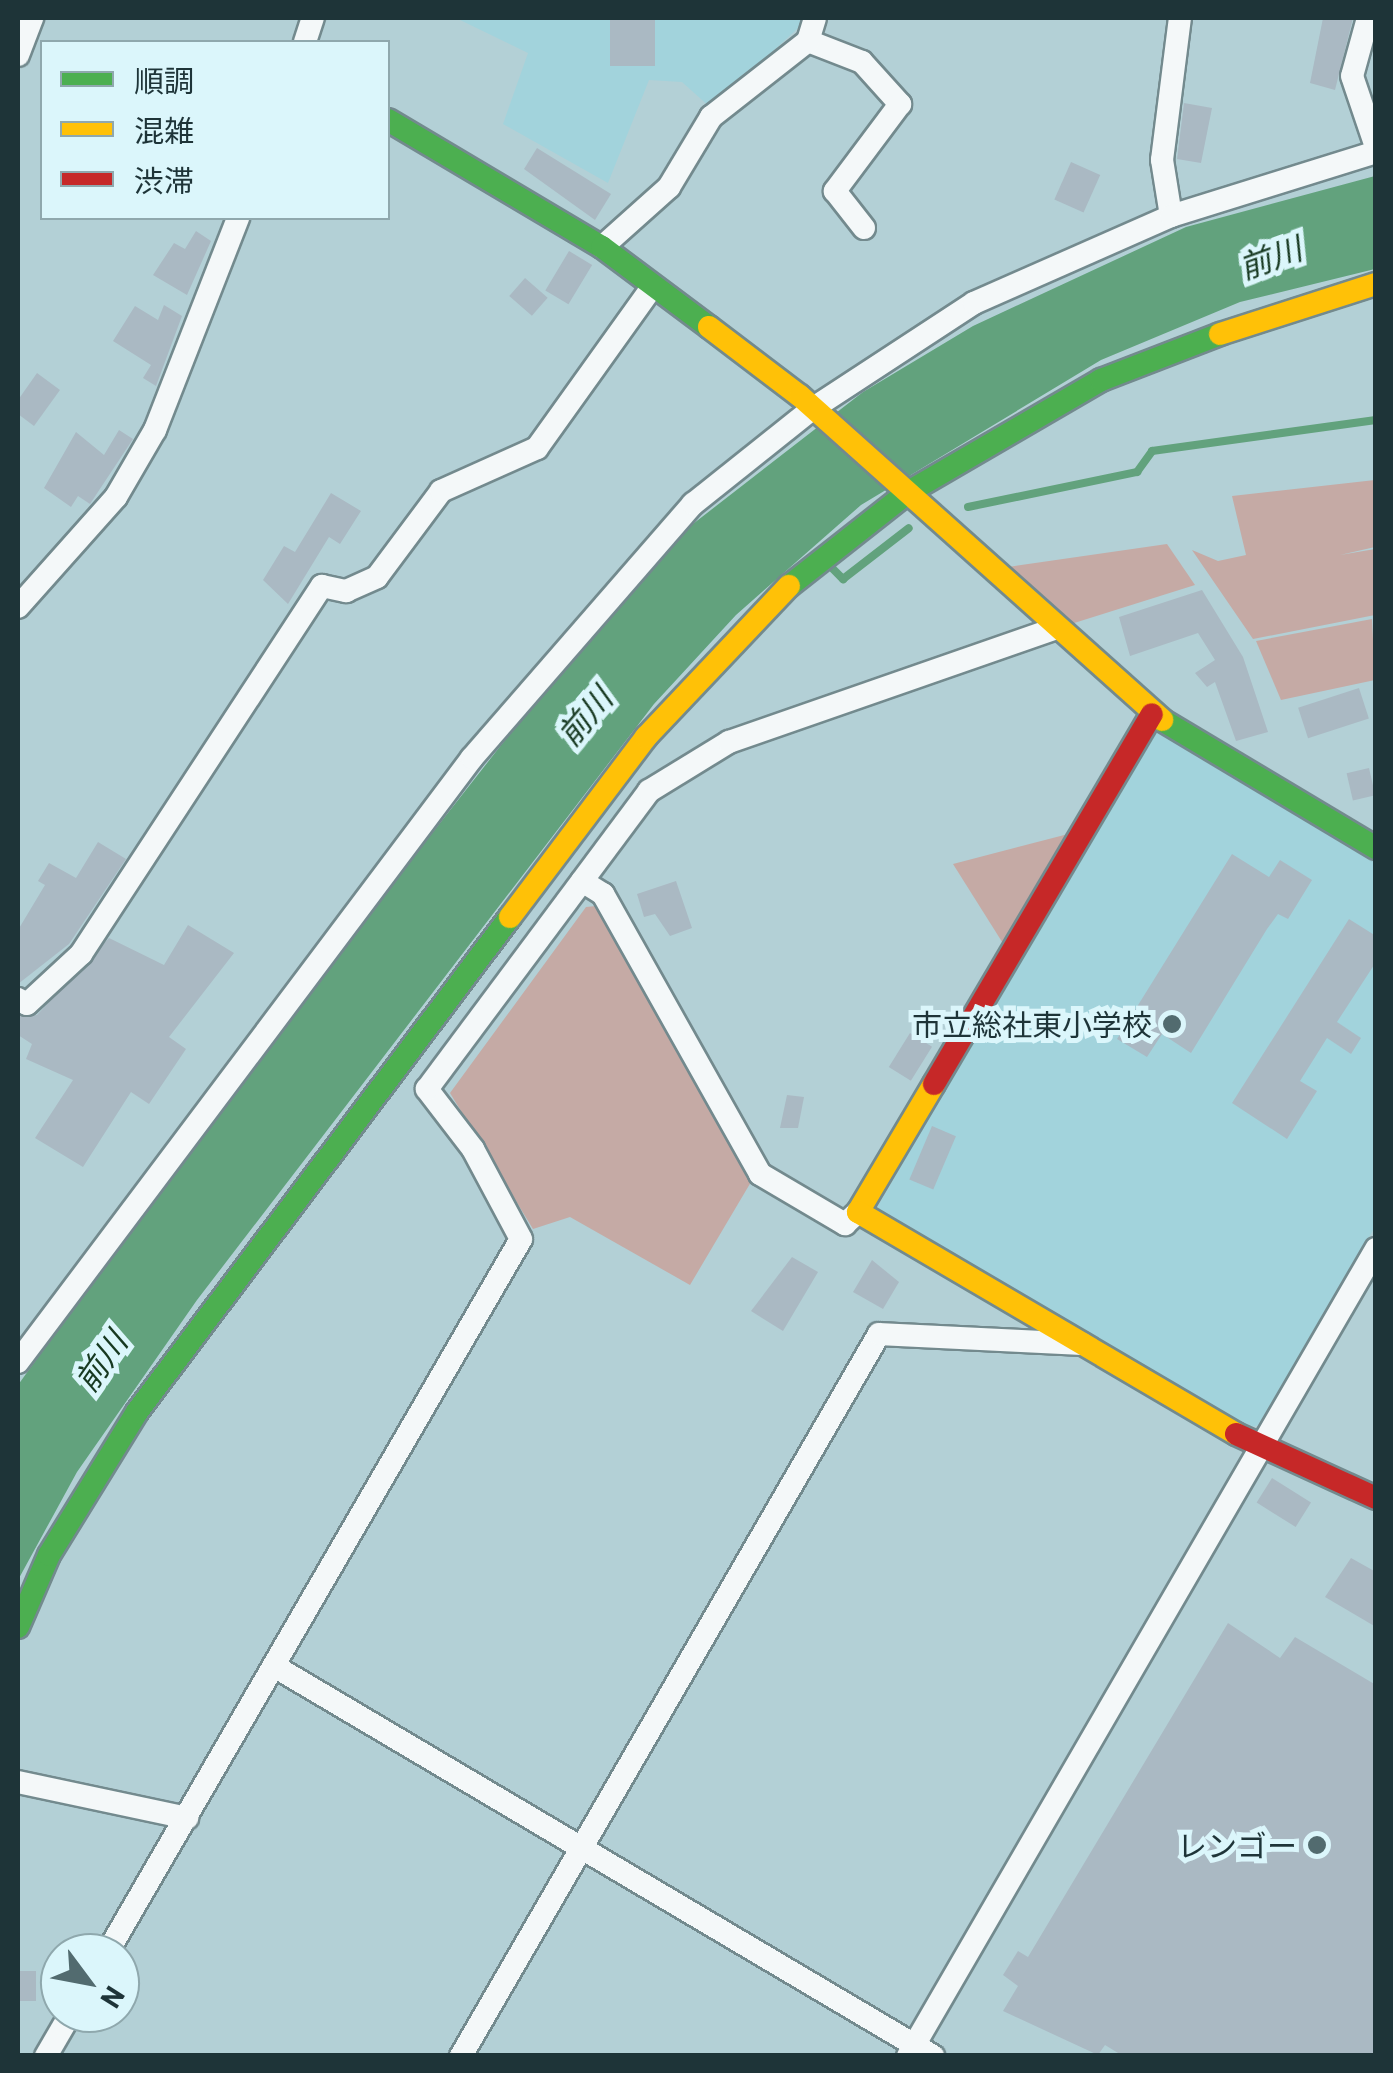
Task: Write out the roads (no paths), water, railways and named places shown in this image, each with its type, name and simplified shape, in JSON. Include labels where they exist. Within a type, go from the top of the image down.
[{"type":"street","points":[[18,56],[32,18]]},
{"type":"street","points":[[602,246],[670,187],[710,117],[808,41],[814,18]]},
{"type":"street","points":[[1171,216],[1162,160],[1180,18]]},
{"type":"street","points":[[18,1362],[569,636],[693,504],[814,412],[974,303],[1171,216],[1376,150],[1352,76],[1368,18]]},
{"type":"street","points":[[808,41],[862,62],[900,104],[835,192],[864,228]]},
{"type":"street","points":[[390,121],[602,246],[814,412],[1152,714],[1376,848]]},
{"type":"street","points":[[18,607],[116,497],[155,430],[237,220]]},
{"type":"street","points":[[18,1627],[49,1555],[137,1412],[602,793],[793,582],[904,490],[1101,380],[1289,307],[1376,284]]},
{"type":"street","points":[[18,999],[27,1004],[81,954],[322,586],[346,592],[377,577],[441,490],[536,448],[653,286]]},
{"type":"street","points":[[118,1933],[521,1239],[473,1148],[427,1088],[649,791],[730,742],[1057,628]]},
{"type":"street","points":[[582,881],[604,894],[760,1174],[845,1224],[858,1212],[1152,714]]},
{"type":"street","points":[[858,1212],[1259,1448],[1376,1498]]},
{"type":"street","points":[[274,1666],[583,1847],[918,2052],[1259,1448],[1376,1249]]},
{"type":"street","points":[[461,2056],[878,1334],[1082,1344]]},
{"type":"street","points":[[18,1782],[187,1818]]},
{"type":"street","points":[[46,2056],[59,2033]]},
{"type":"water","name":"前川","points":[[1375,176],[1375,269],[1240,302],[1101,360],[861,505],[736,615],[654,704],[197,1300],[77,1472],[18,1580],[18,1385],[226,1096],[560,670],[689,527],[863,392],[973,326],[1186,227]]},
{"type":"waterway","points":[[968,507],[1137,472],[1152,451],[1376,420]]},
{"type":"waterway","points":[[832,568],[843,579],[909,528]]},
{"type":"place","name":"市立総社東小学校","points":[[1172,1024]]},
{"type":"place","name":"レンゴー","points":[[1317,1845]]}]
